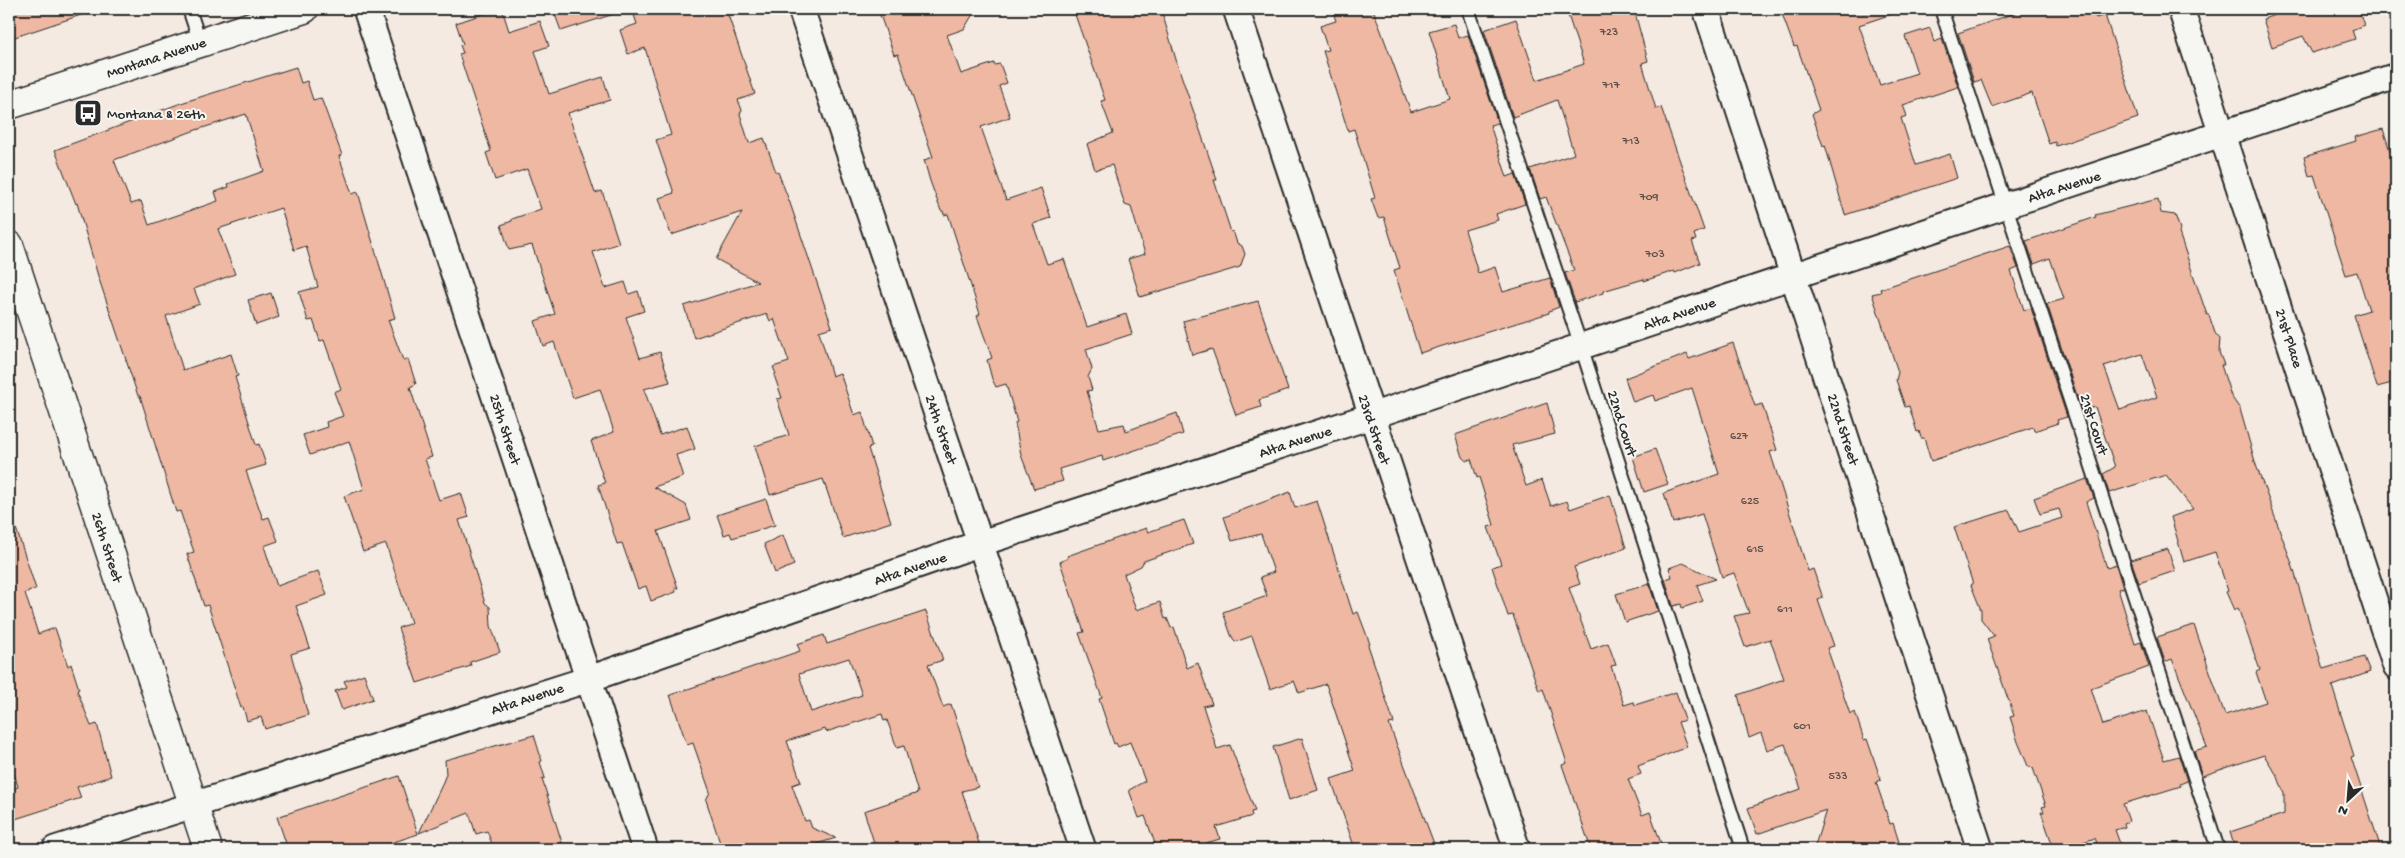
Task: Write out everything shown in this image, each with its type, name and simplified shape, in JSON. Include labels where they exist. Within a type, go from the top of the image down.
[{"type":"street","name":"Montana Avenue","points":[[9,105],[304,9]]},
{"type":"street","name":"25th Street","points":[[366,9],[645,849]]},
{"type":"street","name":"24th Street","points":[[801,9],[1084,849]]},
{"type":"street","name":"23rd Street","points":[[1236,9],[1517,849]]},
{"type":"street","name":"22nd Street","points":[[1706,9],[1795,276],[1980,849]]},
{"type":"street","name":"21st Place","points":[[2182,9],[2396,667]]},
{"type":"street","name":"Alta Avenue","points":[[55,849],[589,679],[980,543],[1371,416],[2396,76]]},
{"type":"street","name":"26th Street","points":[[9,245],[13,273],[208,849]]},
{"type":"lane","points":[[189,9],[200,42]]},
{"type":"lane","name":"22nd Court","points":[[1468,9],[1581,346],[1743,849]]},
{"type":"lane","name":"21st Court","points":[[1941,9],[2218,849]]},
{"type":"building","points":[[9,9],[86,9],[87,13],[9,39]]},
{"type":"building","points":[[502,9],[509,31],[540,21],[549,46],[535,51],[549,94],[603,77],[610,100],[568,113],[595,193],[602,191],[619,243],[593,252],[605,288],[625,282],[629,294],[638,291],[644,311],[626,317],[640,358],[660,352],[670,382],[644,389],[660,435],[687,426],[695,449],[676,455],[683,477],[654,487],[686,505],[691,520],[658,531],[678,588],[675,588],[676,592],[651,601],[646,586],[638,589],[622,543],[617,544],[598,485],[605,483],[591,441],[614,432],[600,389],[573,398],[554,342],[543,346],[535,321],[555,314],[532,245],[509,250],[501,225],[541,209],[527,169],[495,180],[486,153],[491,151],[459,54],[463,53],[460,45],[463,44],[456,23]]},
{"type":"building","points":[[553,9],[617,9],[617,13],[561,31]]},
{"type":"building","points":[[632,9],[726,9],[755,94],[738,100],[742,110],[740,114],[749,143],[764,138],[790,203],[832,327],[819,331],[832,376],[840,373],[854,415],[862,412],[872,447],[868,448],[891,522],[843,538],[823,479],[770,495],[755,446],[789,435],[777,399],[782,398],[773,367],[789,362],[774,319],[770,321],[767,314],[694,338],[684,306],[758,282],[716,259],[742,212],[671,235],[659,198],[674,193],[656,140],[671,135],[645,48],[628,54],[620,30],[637,24]]},
{"type":"building","points":[[878,9],[976,9],[964,29],[947,35],[961,74],[994,63],[994,65],[1000,64],[1007,83],[999,86],[1010,117],[981,127],[1006,200],[1041,188],[1051,218],[1033,224],[1047,264],[1064,259],[1087,327],[1126,314],[1132,334],[1086,349],[1092,369],[1088,377],[1092,390],[1087,391],[1099,429],[1124,424],[1126,431],[1177,413],[1183,434],[1103,461],[1102,456],[1059,469],[1063,481],[1034,489],[1021,455],[1015,423],[1017,422],[1006,384],[996,387],[992,379],[987,360],[992,358],[977,316],[980,314],[948,214],[944,215],[943,211],[941,211],[930,181],[924,160],[933,157],[898,54],[894,55]]},
{"type":"building","points":[[1073,9],[1161,9],[1177,63],[1217,180],[1214,180],[1231,232],[1233,231],[1237,243],[1242,246],[1245,254],[1240,267],[1140,297],[1128,259],[1145,254],[1131,207],[1125,205],[1112,165],[1095,170],[1087,144],[1113,133],[1101,101],[1105,100]]},
{"type":"building","points":[[1332,9],[1373,9],[1411,112],[1450,99],[1429,31],[1454,24],[1458,38],[1468,35],[1498,123],[1490,125],[1507,177],[1515,174],[1525,204],[1496,214],[1498,220],[1465,230],[1478,273],[1495,267],[1503,292],[1550,278],[1559,307],[1549,311],[1549,313],[1420,353],[1394,270],[1400,268],[1384,217],[1378,218],[1371,199],[1375,198],[1354,129],[1348,131],[1323,51],[1328,50],[1320,26],[1336,21]]},
{"type":"building","points":[[1566,9],[1634,9],[1648,61],[1642,63],[1656,109],[1661,107],[1704,230],[1694,234],[1696,240],[1692,241],[1700,263],[1675,273],[1674,271],[1603,291],[1603,293],[1575,302],[1565,273],[1574,270],[1546,197],[1540,199],[1530,169],[1574,154],[1557,100],[1513,117],[1484,30],[1516,19],[1537,80],[1584,64]]},
{"type":"building","points":[[1784,9],[1897,9],[1898,12],[1859,25],[1880,85],[1917,73],[1905,36],[1930,28],[1934,42],[1942,39],[1958,87],[1903,105],[1907,116],[1901,118],[1916,165],[1950,154],[1957,178],[1845,215],[1825,145],[1823,146],[1812,114],[1819,110],[1797,46],[1794,47],[1782,14],[1786,13]]},
{"type":"building","points":[[2026,9],[2093,9],[2096,18],[2105,15],[2138,118],[2056,146],[2055,142],[2049,144],[2032,93],[1992,107],[1981,80],[1974,82],[1958,33]]},
{"type":"building","points":[[2293,9],[2358,9],[2364,25],[2352,30],[2355,39],[2312,53],[2303,36],[2272,47],[2263,19]]},
{"type":"building","points":[[296,67],[301,83],[307,81],[313,100],[321,98],[342,155],[339,156],[352,194],[358,192],[395,318],[388,320],[403,360],[408,359],[416,384],[410,387],[432,457],[425,459],[439,500],[461,493],[469,517],[459,520],[485,603],[490,607],[491,626],[500,652],[470,662],[471,666],[417,683],[398,628],[411,623],[386,544],[363,552],[344,496],[364,489],[349,441],[310,455],[303,435],[327,427],[326,422],[343,416],[334,392],[341,389],[324,340],[320,341],[313,320],[308,321],[299,292],[318,287],[306,246],[294,250],[281,208],[218,229],[235,274],[194,289],[200,304],[166,316],[183,370],[231,354],[238,376],[235,377],[256,445],[259,444],[266,465],[246,471],[263,519],[269,517],[278,541],[264,546],[277,586],[318,571],[327,595],[296,606],[310,648],[291,654],[308,715],[265,729],[261,717],[247,721],[243,707],[241,708],[208,605],[204,606],[187,554],[194,552],[180,511],[176,512],[140,396],[138,396],[98,276],[77,203],[55,150],[181,103]],"holes":[[[246,114],[264,171],[228,184],[229,187],[215,192],[218,201],[149,225],[141,201],[131,204],[114,160]]]},
{"type":"building","points":[[2383,129],[2391,154],[2396,153],[2396,382],[2377,387],[2354,315],[2369,310],[2357,272],[2346,275],[2314,175],[2309,176],[2304,157],[2356,141],[2355,137]]},
{"type":"building","points":[[2158,199],[2161,213],[2175,215],[2180,229],[2179,233],[2207,315],[2209,315],[2215,333],[2220,339],[2219,352],[2224,365],[2221,365],[2231,396],[2240,409],[2256,465],[2292,564],[2323,669],[2364,657],[2370,672],[2332,686],[2354,756],[2351,757],[2381,849],[2235,849],[2230,832],[2284,814],[2284,793],[2278,777],[2264,755],[2202,776],[2194,751],[2207,747],[2172,659],[2165,662],[2157,637],[2194,625],[2225,715],[2266,702],[2256,672],[2260,670],[2238,608],[2234,610],[2226,592],[2228,591],[2215,552],[2184,562],[2171,517],[2193,509],[2166,475],[2109,493],[2103,474],[2115,467],[2095,407],[2082,411],[2047,304],[2064,299],[2050,258],[2034,264],[2026,241],[2096,217],[2095,215]],"holes":[[[2142,354],[2157,397],[2120,410],[2104,366]]]},
{"type":"building","points":[[2010,246],[2018,268],[2011,271],[2024,310],[2031,308],[2067,417],[2057,420],[2058,423],[2034,431],[2033,427],[1931,461],[1924,438],[1921,438],[1919,431],[1917,432],[1909,406],[1905,407],[1896,380],[1898,372],[1872,294],[1881,292],[1880,289]]},
{"type":"building","points":[[271,293],[279,317],[256,325],[248,300]]},
{"type":"building","points":[[1258,301],[1288,390],[1259,400],[1261,407],[1236,415],[1212,349],[1192,355],[1183,321]]},
{"type":"building","points":[[1733,343],[1755,406],[1762,404],[1777,450],[1770,452],[1808,571],[1813,569],[1823,598],[1818,600],[1834,646],[1827,648],[1850,714],[1855,712],[1864,740],[1867,739],[1881,780],[1876,782],[1890,824],[1893,823],[1899,842],[1876,849],[1814,849],[1826,810],[1757,834],[1748,808],[1801,789],[1785,744],[1767,750],[1761,733],[1749,738],[1738,695],[1784,679],[1770,639],[1745,647],[1734,616],[1749,613],[1734,573],[1722,577],[1702,514],[1673,523],[1664,493],[1719,474],[1692,388],[1655,401],[1653,395],[1633,402],[1625,378],[1687,354],[1689,359]]},
{"type":"building","points":[[1547,403],[1555,434],[1512,445],[1526,486],[1542,480],[1551,506],[1567,501],[1570,509],[1610,495],[1626,548],[1574,567],[1580,584],[1569,588],[1591,649],[1608,643],[1616,665],[1611,666],[1624,705],[1634,702],[1635,705],[1676,692],[1685,720],[1678,722],[1687,747],[1638,766],[1641,774],[1628,779],[1642,815],[1650,812],[1663,849],[1591,849],[1562,765],[1567,763],[1543,689],[1539,691],[1513,615],[1508,616],[1492,567],[1501,564],[1488,527],[1494,525],[1479,477],[1477,478],[1471,459],[1466,461],[1462,457],[1455,435]]},
{"type":"building","points":[[1655,449],[1668,484],[1644,492],[1633,457]]},
{"type":"building","points":[[2087,479],[2094,498],[2086,502],[2107,568],[2116,565],[2123,588],[2118,589],[2135,644],[2141,642],[2149,667],[2091,688],[2103,725],[2147,711],[2164,760],[2179,756],[2187,781],[2180,784],[2181,786],[2123,804],[2129,821],[2124,823],[2125,827],[2115,830],[2122,849],[2099,849],[2095,838],[2063,849],[2054,849],[2041,812],[2044,812],[2042,807],[2046,806],[2033,768],[2028,766],[2018,742],[2010,717],[2014,716],[1987,639],[1994,636],[1981,619],[1981,610],[1971,585],[1973,584],[1954,527],[2009,510],[2019,532],[2062,518],[2059,509],[2040,514],[2034,498]]},
{"type":"building","points":[[1290,492],[1295,508],[1317,501],[1353,614],[1358,612],[1370,644],[1368,645],[1394,723],[1389,724],[1436,849],[1355,849],[1331,779],[1355,771],[1326,684],[1299,693],[1294,681],[1270,689],[1252,636],[1235,642],[1231,635],[1223,612],[1267,596],[1260,577],[1274,572],[1261,534],[1232,541],[1224,517]]},
{"type":"building","points":[[766,499],[775,525],[732,538],[730,533],[724,535],[717,515]]},
{"type":"building","points":[[13,519],[36,589],[25,593],[38,634],[55,628],[68,666],[71,664],[79,689],[77,690],[91,726],[97,724],[111,776],[77,787],[81,798],[9,821],[9,790],[18,787],[9,756],[9,520]]},
{"type":"building","points":[[1184,520],[1193,544],[1144,561],[1141,566],[1124,574],[1136,610],[1160,602],[1165,619],[1167,618],[1171,628],[1174,627],[1187,668],[1198,663],[1212,704],[1203,706],[1217,749],[1230,745],[1255,811],[1251,812],[1252,816],[1216,827],[1220,839],[1206,843],[1208,849],[1157,849],[1145,816],[1139,818],[1129,790],[1145,781],[1130,742],[1118,747],[1116,743],[1114,744],[1099,699],[1102,698],[1079,633],[1084,632],[1060,562],[1068,558],[1067,556],[1146,528],[1148,532]]},
{"type":"building","points":[[783,535],[794,565],[775,573],[764,544]]},
{"type":"building","points":[[2168,549],[2175,571],[2139,583],[2131,560]]},
{"type":"building","points":[[1683,563],[1716,579],[1697,585],[1703,601],[1682,608],[1681,604],[1673,606],[1665,579],[1672,577],[1669,568]]},
{"type":"building","points":[[1649,584],[1658,611],[1625,622],[1616,594]]},
{"type":"building","points":[[926,611],[943,660],[928,665],[943,707],[951,704],[978,787],[962,791],[981,849],[876,849],[864,811],[918,793],[904,746],[897,748],[887,720],[884,721],[882,714],[826,732],[825,729],[787,741],[801,782],[792,785],[805,821],[809,820],[812,828],[836,838],[801,849],[722,849],[706,800],[710,792],[693,743],[687,745],[670,695],[800,651],[797,644],[824,635],[827,644]],"holes":[[[849,658],[862,695],[811,712],[799,674]]]},
{"type":"building","points":[[364,674],[373,699],[342,710],[335,691],[347,687],[344,681]]},
{"type":"building","points":[[534,735],[542,761],[540,762],[545,778],[542,779],[564,849],[494,849],[487,831],[476,834],[469,813],[419,833],[446,774],[445,760]]},
{"type":"building","points":[[1302,738],[1318,790],[1289,800],[1273,747]]},
{"type":"building","points":[[399,776],[418,834],[373,849],[288,849],[277,817]]},
{"type":"place","name":"Montana & 26th","points":[[88,113]]}]
